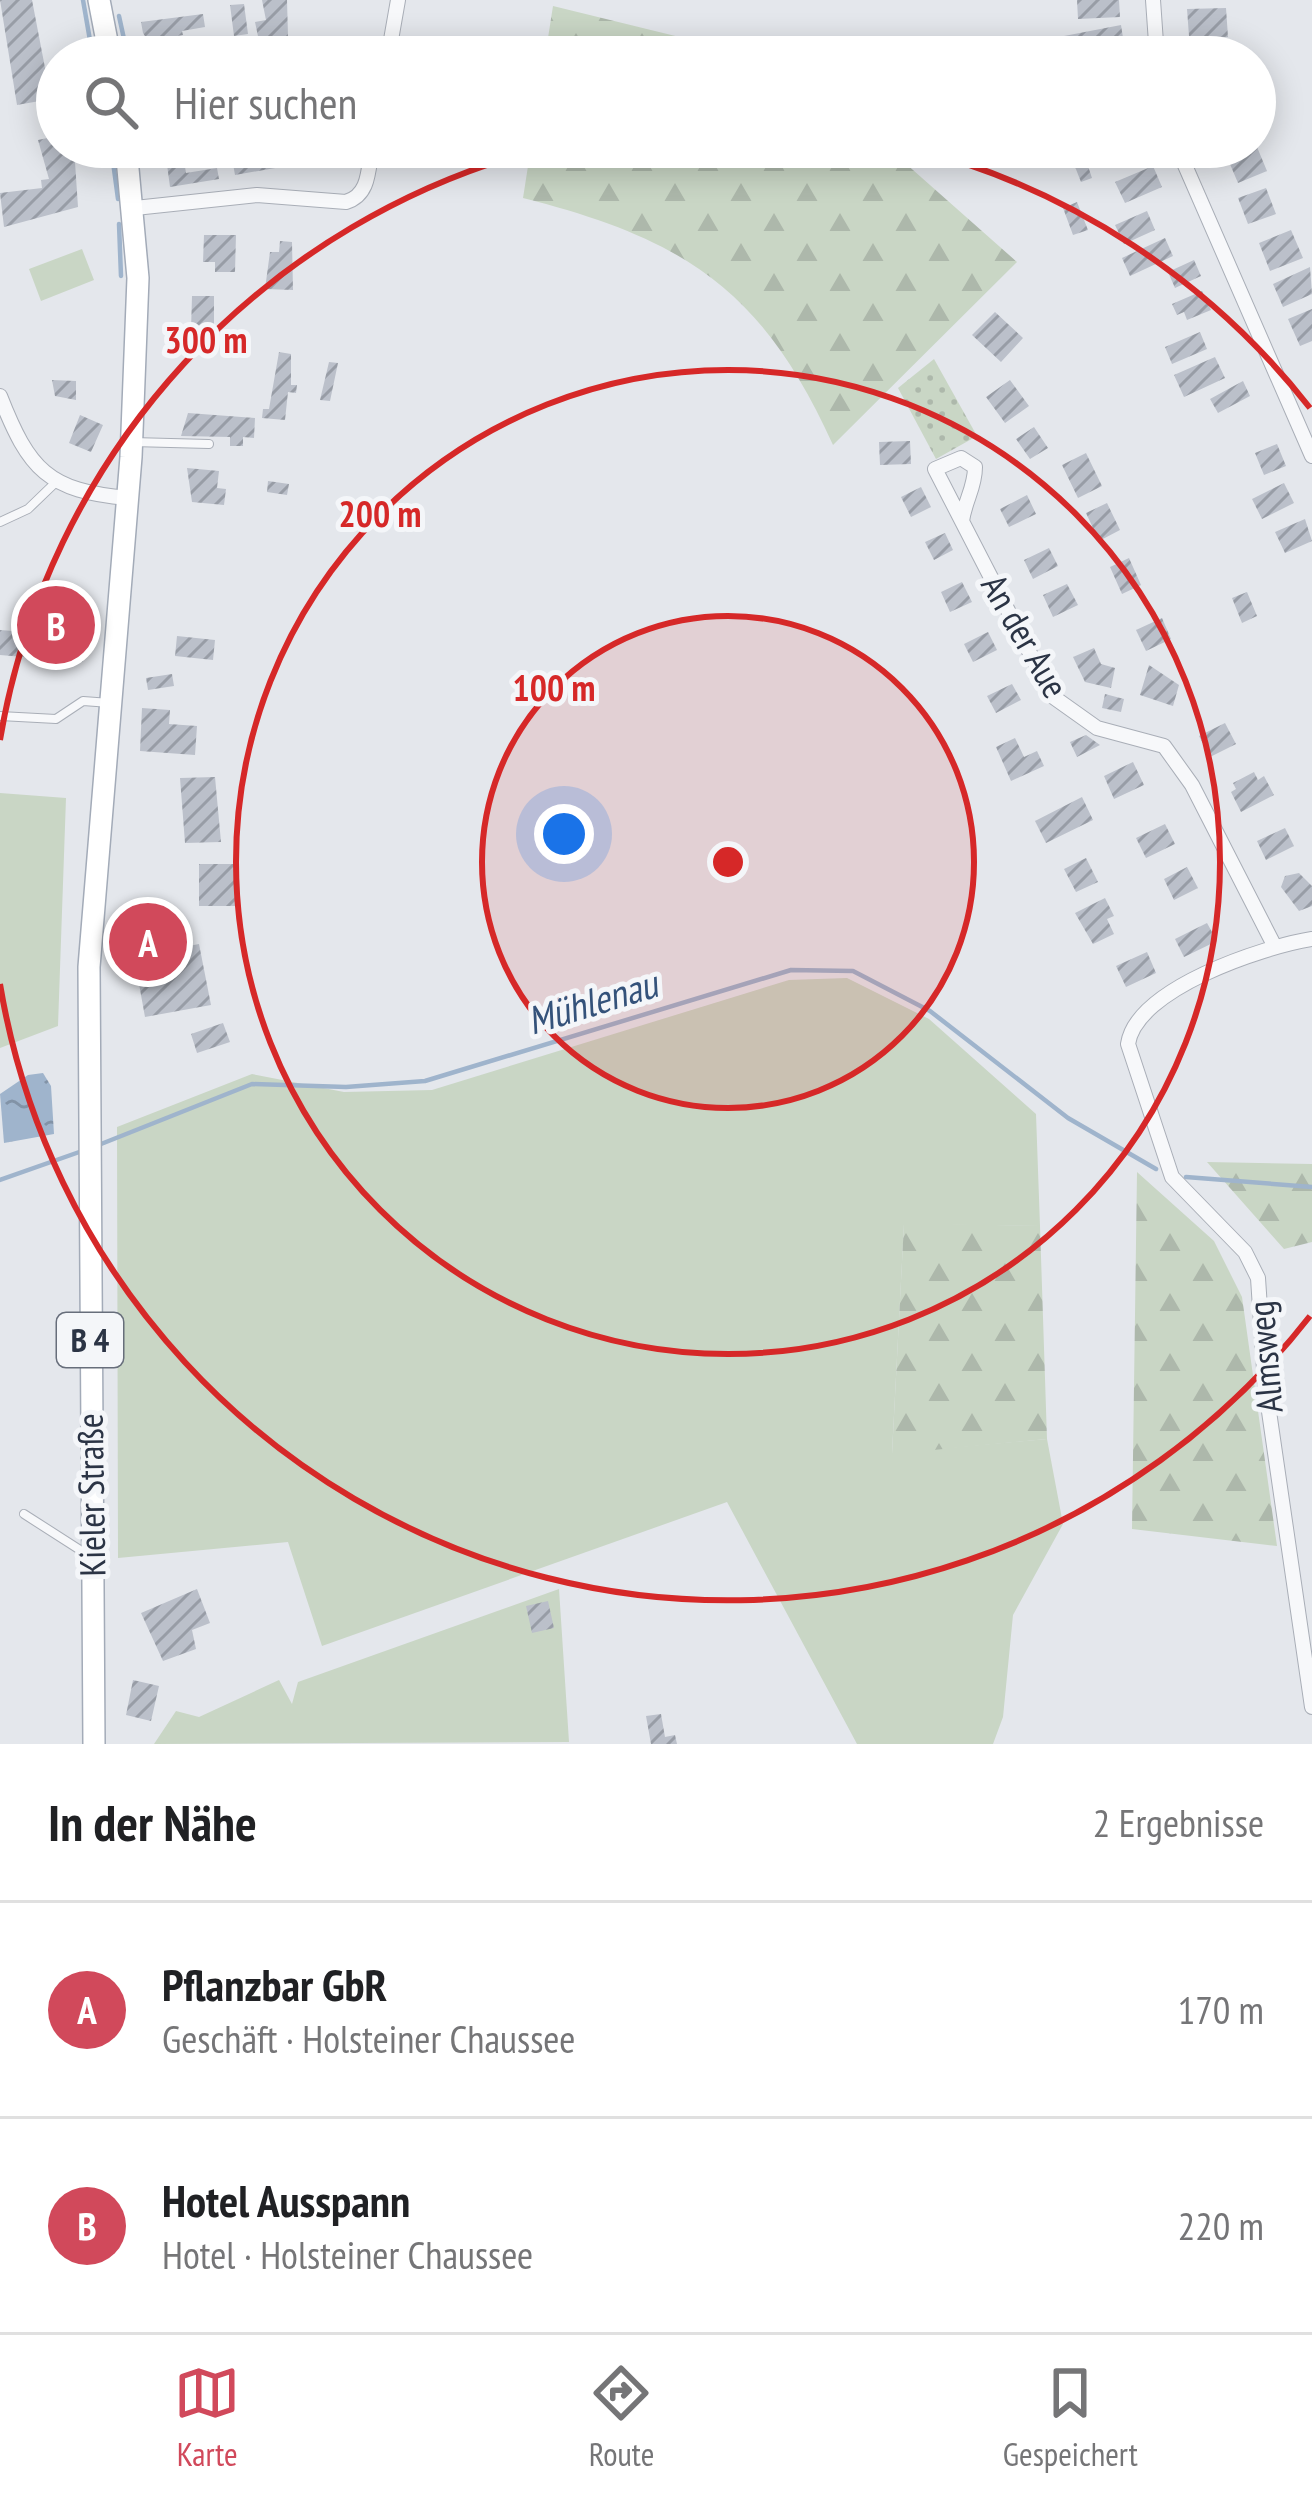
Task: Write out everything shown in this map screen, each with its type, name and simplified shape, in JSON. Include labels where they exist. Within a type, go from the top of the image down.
[{"type":"main road","points":[[99,0],[106,36]]},
{"type":"main road","name":"B 4","points":[[111,703],[132,442],[135,208],[129,168]]},
{"type":"main road","name":"Kieler Straße","points":[[94,1744],[89,967],[111,703]]},
{"type":"street","points":[[392,36],[398,0]]},
{"type":"street","points":[[1153,0],[1156,36]]},
{"type":"street","points":[[135,208],[257,195],[346,202],[357,198],[365,187],[368,168]]},
{"type":"street","points":[[1186,168],[1312,456]]},
{"type":"street","points":[[0,396],[22,444],[55,483],[81,493],[128,498]]},
{"type":"street","name":"An der Aue","points":[[962,521],[1052,696],[1097,728],[1164,746],[1192,785],[1275,947]]},
{"type":"street","points":[[1275,947],[1312,939]]},
{"type":"street","name":"Almsweg","points":[[1275,947],[1162,999],[1130,1028],[1128,1044],[1172,1177],[1245,1252],[1258,1278],[1264,1384],[1312,1707]]},
{"type":"lane","points":[[132,442],[208,444]]},
{"type":"lane","points":[[0,522],[28,509],[55,483]]},
{"type":"lane","points":[[0,716],[56,719],[83,701],[111,703]]},
{"type":"lane","points":[[24,1514],[92,1558]]},
{"type":"green space","points":[[553,6],[675,36],[548,36]]},
{"type":"green space","points":[[528,168],[911,168],[1017,262],[833,445],[778,347],[712,279],[674,253],[630,232],[523,198]]},
{"type":"green space","points":[[82,249],[94,280],[41,301],[29,269]]},
{"type":"green space","points":[[934,359],[977,436],[936,459],[898,388]]},
{"type":"green space","points":[[0,793],[66,798],[58,1026],[0,1048]]},
{"type":"green space","points":[[847,978],[929,1019],[1036,1114],[1040,1226],[904,1224],[892,1453],[1047,1439],[1063,1524],[1013,1615],[1003,1717],[993,1744],[857,1744],[727,1502],[322,1646],[288,1542],[118,1558],[117,1127],[252,1074],[344,1092],[432,1090],[789,980]]},
{"type":"green space","points":[[1207,1162],[1312,1164],[1312,1242],[1284,1249]]},
{"type":"green space","points":[[1137,1172],[1214,1241],[1242,1297],[1277,1546],[1132,1529]]},
{"type":"green space","points":[[904,1223],[1040,1226],[1047,1439],[892,1454]]},
{"type":"green space","points":[[559,1589],[569,1742],[154,1744],[176,1711],[199,1717],[279,1680],[292,1704],[298,1682]]},
{"type":"water","points":[[43,1073],[51,1086],[54,1134],[4,1143],[0,1094],[28,1075]]},
{"type":"building","points":[[0,0],[32,0],[39,36],[36,102],[17,105]]},
{"type":"building","points":[[262,0],[287,0],[288,36],[258,36],[255,22],[266,20]]},
{"type":"building","points":[[1077,0],[1119,0],[1120,17],[1078,19]]},
{"type":"building","points":[[244,4],[248,34],[234,36],[230,5]]},
{"type":"building","points":[[1226,8],[1228,36],[1189,36],[1187,9]]},
{"type":"building","points":[[203,14],[205,27],[177,36],[145,36],[141,22]]},
{"type":"building","points":[[1121,25],[1123,36],[1064,36]]},
{"type":"building","points":[[46,168],[75,168],[78,207],[4,227],[0,193],[42,188],[41,180],[49,179]]},
{"type":"building","points":[[167,168],[185,168],[186,173],[217,168],[219,179],[170,187]]},
{"type":"building","points":[[234,168],[275,168],[235,175]]},
{"type":"building","points":[[1076,168],[1089,168],[1092,178],[1081,182]]},
{"type":"building","points":[[1154,168],[1162,187],[1125,203],[1115,182]]},
{"type":"building","points":[[1232,168],[1266,168],[1267,171],[1238,183]]},
{"type":"building","points":[[1266,188],[1276,214],[1248,224],[1238,198]]},
{"type":"building","points":[[1077,202],[1088,230],[1073,235],[1063,208]]},
{"type":"building","points":[[1147,211],[1155,230],[1124,244],[1115,225]]},
{"type":"building","points":[[1291,230],[1303,258],[1270,271],[1259,243]]},
{"type":"building","points":[[204,235],[236,235],[235,272],[215,272],[215,262],[203,262]]},
{"type":"building","points":[[1165,238],[1173,256],[1130,276],[1122,258]]},
{"type":"building","points":[[280,241],[292,242],[293,290],[265,289],[270,252],[279,252]]},
{"type":"building","points":[[1194,260],[1201,276],[1175,288],[1168,272]]},
{"type":"building","points":[[1310,267],[1312,294],[1283,307],[1273,284]]},
{"type":"building","points":[[1202,291],[1211,310],[1187,320],[1184,312],[1177,315],[1172,304]]},
{"type":"building","points":[[192,296],[214,296],[214,331],[191,330]]},
{"type":"building","points":[[1312,309],[1312,341],[1300,346],[1288,319]]},
{"type":"building","points":[[995,312],[1023,338],[1001,362],[972,335]]},
{"type":"building","points":[[1200,332],[1207,349],[1172,364],[1165,347]]},
{"type":"building","points":[[279,352],[291,354],[291,385],[297,385],[296,393],[288,392],[285,420],[262,418],[263,409],[269,409]]},
{"type":"building","points":[[1215,357],[1225,378],[1184,397],[1174,375]]},
{"type":"building","points":[[329,362],[338,363],[330,401],[320,400]]},
{"type":"building","points":[[52,380],[76,381],[76,400],[55,396]]},
{"type":"building","points":[[1010,380],[1029,406],[1005,423],[986,397]]},
{"type":"building","points":[[1243,381],[1250,396],[1218,413],[1210,399]]},
{"type":"building","points":[[188,413],[255,418],[254,438],[243,437],[243,446],[230,446],[230,437],[181,436]]},
{"type":"building","points":[[80,415],[103,425],[91,452],[69,443]]},
{"type":"building","points":[[1034,427],[1048,448],[1030,459],[1016,439]]},
{"type":"building","points":[[910,441],[911,464],[880,465],[879,442]]},
{"type":"building","points":[[1277,444],[1286,466],[1264,475],[1255,453]]},
{"type":"building","points":[[1086,453],[1102,486],[1078,498],[1062,465]]},
{"type":"building","points":[[187,468],[219,471],[217,488],[226,489],[224,505],[192,502]]},
{"type":"building","points":[[268,481],[289,484],[287,495],[267,492]]},
{"type":"building","points":[[1284,483],[1294,503],[1262,519],[1252,499]]},
{"type":"building","points":[[921,487],[931,507],[911,517],[901,497]]},
{"type":"building","points":[[1027,495],[1036,514],[1009,527],[1000,509]]},
{"type":"building","points":[[1107,503],[1120,530],[1099,541],[1086,513]]},
{"type":"building","points":[[1305,519],[1312,541],[1285,553],[1275,532]]},
{"type":"building","points":[[945,533],[953,550],[934,560],[925,542]]},
{"type":"building","points":[[1049,548],[1058,566],[1033,579],[1024,560]]},
{"type":"building","points":[[1129,558],[1141,585],[1122,594],[1110,567]]},
{"type":"building","points":[[962,582],[972,602],[950,612],[941,592]]},
{"type":"building","points":[[1067,584],[1078,605],[1053,617],[1043,595]]},
{"type":"building","points":[[1247,592],[1257,616],[1242,623],[1232,598]]},
{"type":"building","points":[[28,596],[68,599],[66,619],[87,621],[83,662],[0,655],[0,630],[25,632]]},
{"type":"building","points":[[1162,618],[1171,639],[1146,651],[1136,630]]},
{"type":"building","points":[[988,632],[997,650],[973,662],[964,644]]},
{"type":"building","points":[[177,636],[215,640],[213,660],[175,656]]},
{"type":"building","points":[[1094,648],[1101,664],[1115,668],[1111,688],[1085,682],[1073,657]]},
{"type":"building","points":[[1149,665],[1179,685],[1173,706],[1140,695]]},
{"type":"building","points":[[172,674],[174,686],[148,690],[146,678]]},
{"type":"building","points":[[1012,684],[1021,700],[996,713],[987,696]]},
{"type":"building","points":[[1105,694],[1124,699],[1121,712],[1102,708]]},
{"type":"building","points":[[142,708],[170,710],[169,724],[197,726],[195,755],[140,751]]},
{"type":"building","points":[[1225,723],[1236,744],[1210,757],[1199,736]]},
{"type":"building","points":[[1086,735],[1100,745],[1077,757],[1070,742]]},
{"type":"building","points":[[1015,738],[1024,757],[1037,751],[1044,766],[1011,781],[996,747]]},
{"type":"building","points":[[1133,762],[1144,785],[1114,799],[1104,776]]},
{"type":"building","points":[[1254,772],[1258,780],[1264,776],[1274,795],[1241,812],[1231,792],[1236,789],[1233,783]]},
{"type":"building","points":[[215,777],[221,842],[185,843],[180,778]]},
{"type":"building","points":[[1082,797],[1093,820],[1046,843],[1035,821]]},
{"type":"building","points":[[1165,824],[1175,844],[1146,858],[1136,838]]},
{"type":"building","points":[[1285,828],[1294,846],[1266,860],[1257,841]]},
{"type":"building","points":[[1086,858],[1098,882],[1076,892],[1064,869]]},
{"type":"building","points":[[199,864],[234,864],[235,906],[199,906]]},
{"type":"building","points":[[1187,867],[1198,888],[1174,900],[1164,879]]},
{"type":"building","points":[[1299,873],[1312,886],[1312,906],[1299,911],[1281,887],[1285,876]]},
{"type":"building","points":[[1105,898],[1114,916],[1107,919],[1114,934],[1093,944],[1075,913]]},
{"type":"building","points":[[169,922],[174,949],[199,944],[211,1005],[145,1017],[129,929]]},
{"type":"building","points":[[1207,923],[1217,941],[1184,957],[1175,939]]},
{"type":"building","points":[[1147,952],[1156,973],[1126,987],[1116,966]]},
{"type":"building","points":[[223,1023],[230,1042],[197,1053],[191,1034]]},
{"type":"building","points":[[197,1589],[210,1623],[192,1630],[196,1649],[163,1661],[141,1613]]},
{"type":"building","points":[[548,1601],[554,1628],[532,1633],[526,1606]]},
{"type":"building","points":[[133,1680],[159,1686],[151,1721],[126,1715]]},
{"type":"building","points":[[661,1714],[665,1737],[675,1735],[677,1744],[651,1744],[646,1716]]},
{"type":"waterway","points":[[83,0],[89,36]]},
{"type":"waterway","points":[[119,16],[123,36]]},
{"type":"waterway","points":[[114,168],[118,199]]},
{"type":"waterway","points":[[119,224],[121,276]]},
{"type":"waterway","name":"Mühlenau","points":[[96,1146],[252,1084],[346,1087],[425,1081],[791,970],[853,971],[930,1011],[1068,1118],[1156,1169]]},
{"type":"waterway","name":"Mühlenau","points":[[0,1180],[85,1150]]},
{"type":"waterway","name":"Mühlenau","points":[[1186,1177],[1312,1187]]},
{"type":"place","name":"Hotel Ausspann","points":[[56,625]]},
{"type":"place","name":"Pflanzbar GbR","points":[[148,942]]}]
